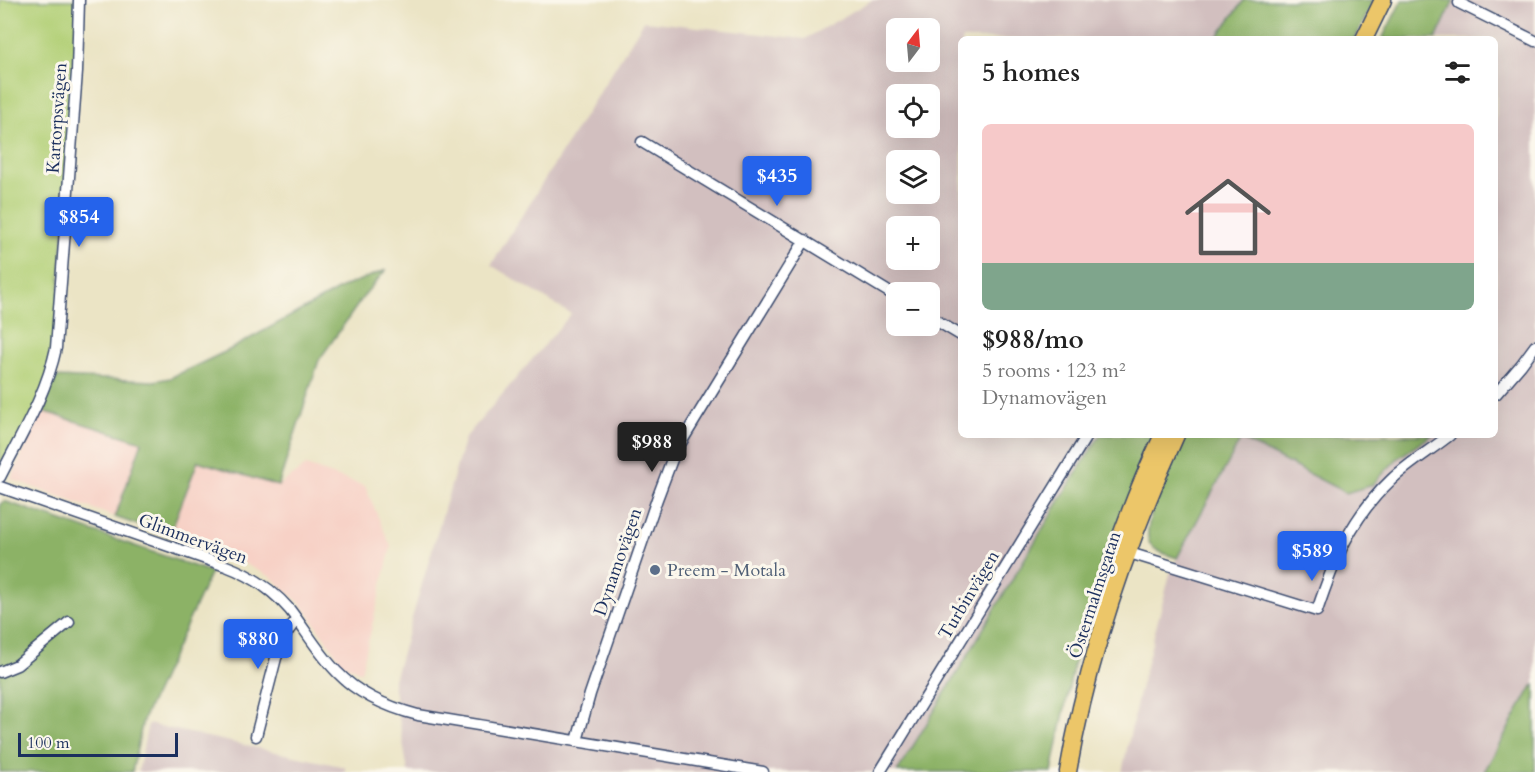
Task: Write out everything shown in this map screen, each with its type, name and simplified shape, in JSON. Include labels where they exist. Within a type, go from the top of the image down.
[{"type":"main road","points":[[1365,36],[1383,0]]},
{"type":"main road","points":[[1375,36],[1393,0]]},
{"type":"main road","name":"Östermalmsgatan","points":[[1068,772],[1086,685],[1132,505],[1162,438]]},
{"type":"main road","name":"Östermalmsgatan","points":[[1060,772],[1091,630],[1122,551],[1144,510],[1175,438]]},
{"type":"street","name":"Kartorpsvägen","points":[[0,477],[41,397],[56,348],[77,72],[79,0]]},
{"type":"street","points":[[1459,3],[1535,41]]},
{"type":"street","points":[[642,142],[886,290]]},
{"type":"street","name":"Dynamovägen","points":[[577,741],[590,694],[674,454],[805,240]]},
{"type":"street","points":[[940,323],[958,334]]},
{"type":"street","points":[[1498,392],[1535,346]]},
{"type":"street","name":"Turbinvägen","points":[[880,772],[1085,438]]},
{"type":"street","points":[[1122,551],[1317,611],[1341,548],[1368,504],[1392,480],[1446,438]]},
{"type":"street","name":"Glimmervägen","points":[[0,487],[240,571],[272,593],[289,610],[325,660],[338,674],[354,687],[384,704],[418,715],[577,741]]},
{"type":"street","points":[[256,736],[276,658],[286,634],[296,620]]},
{"type":"street","points":[[0,672],[17,665],[69,622]]},
{"type":"street","points":[[577,741],[763,772]]},
{"type":"shaded area","points":[[872,0],[1244,0],[1218,36],[958,36],[958,438],[1098,438],[897,772],[408,772],[393,683],[465,438],[571,314],[491,265],[644,21],[805,39]]},
{"type":"shaded area","points":[[1454,0],[1535,0],[1535,685],[1531,688],[1484,772],[1122,772],[1139,693],[1171,570],[1241,439],[1346,493],[1372,485],[1398,458],[1428,438],[1498,438],[1498,36],[1437,36]]},
{"type":"shaded area","points":[[42,411],[142,442],[115,517],[11,479]]},
{"type":"shaded area","points":[[198,461],[278,486],[306,466],[365,486],[391,547],[361,672],[342,663],[302,605],[271,577],[243,563],[169,536]]},
{"type":"shaded area","points":[[148,724],[345,767],[345,772],[138,772]]},
{"type":"green space","points":[[0,0],[81,0],[53,372],[16,450],[0,464]]},
{"type":"green space","points":[[1244,0],[1374,0],[1356,36],[1218,36]]},
{"type":"green space","points":[[1402,0],[1454,0],[1437,36],[1384,36]]},
{"type":"green space","points":[[386,270],[366,293],[319,360],[278,486],[198,461],[169,536],[115,517],[142,442],[42,411],[56,377],[154,381],[170,378],[229,350],[345,286]]},
{"type":"green space","points":[[1098,438],[1156,438],[1094,592],[1074,663],[1052,772],[897,772],[948,688]]},
{"type":"green space","points":[[1183,438],[1428,438],[1398,458],[1372,485],[1346,493],[1241,439],[1177,558],[1154,548],[1149,542],[1150,520],[1160,489]]},
{"type":"green space","points":[[4,501],[211,572],[143,720],[132,772],[0,772],[0,504]]},
{"type":"green space","points":[[1535,685],[1535,772],[1484,772],[1531,688]]},
{"type":"place","name":"Preem - Motala","points":[[655,570]]}]
